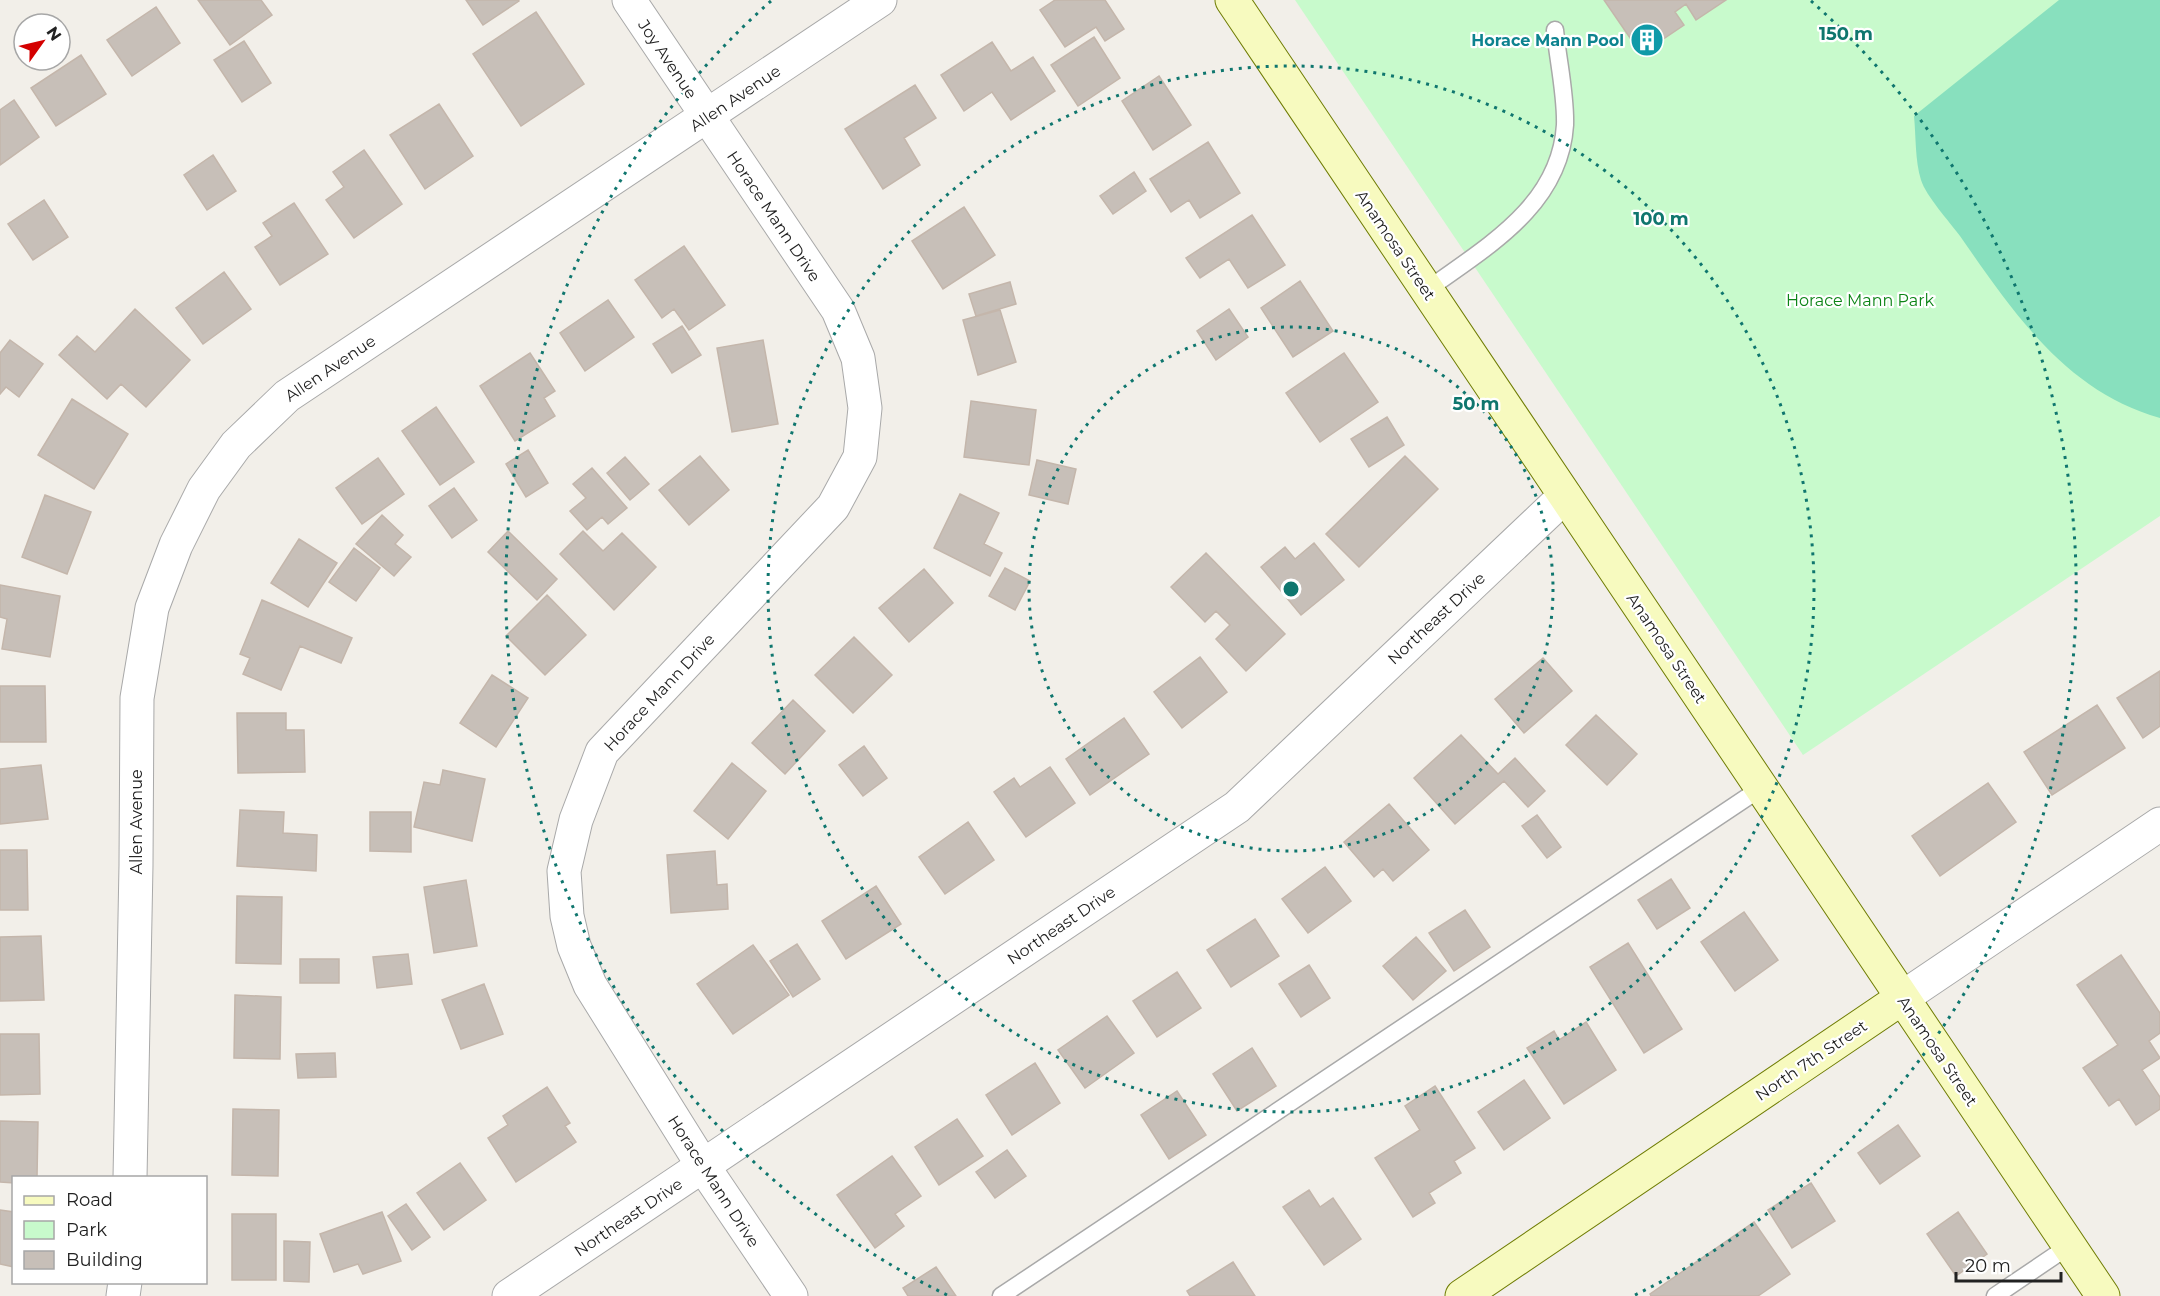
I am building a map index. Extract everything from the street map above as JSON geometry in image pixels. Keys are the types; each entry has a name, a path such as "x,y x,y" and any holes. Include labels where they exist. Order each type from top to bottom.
{"main road":[{"name":"Anamosa Street","path":"1232,0 2103,1296"},
{"name":"North 7th Street","path":"1462,1296 1902,998"}],"street":[{"name":"Joy Avenue","path":"629,0 707,117"},
{"name":"Allen Avenue","path":"130,1176 137,698 152,608 176,544 204,489 236,445 287,396 880,0"},
{"name":"Horace Mann Drive","path":"707,117 838,310 858,358 866,408 860,457 833,507 602,752 576,820 564,871 567,916 574,946 590,985 703,1166 791,1296"},
{"name":"Northeast Drive","path":"509,1296 1237,807 1565,495"},
{"name":"North 7th Street","path":"1902,998 2160,824"}],"lane":[{"path":"1427,291 1525,216 1547,186 1559,162 1565,124 1555,30"},
{"path":"1001,1296 1761,788"},
{"path":"1995,1296 2069,1246"}],"green space":[{"name":"Horace Mann Park","path":"1295,0 2160,0 2160,516 1803,755"},
{"path":"2059,0 2160,0 2160,418 2127,406 2097,389 2069,369 2045,346 2000,293 1933,201 1919,173 1914,116"}],"building":[{"path":"198,0 261,0 272,15 230,45"},
{"path":"466,0 518,0 519,1 483,25"},
{"path":"1055,0 1105,0 1124,29 1105,41 1096,27 1065,47 1040,10"},
{"name":"Horace Mann Pool","path":"1604,0 1726,0 1696,20 1686,4 1675,12 1684,25 1641,54"},
{"path":"156,7 180,43 132,76 107,40"},
{"path":"536,12 584,84 521,126 473,54"},
{"path":"1094,37 1120,78 1078,106 1051,65"},
{"path":"244,41 271,83 242,102 214,60"},
{"path":"992,42 1011,71 1033,57 1055,91 1011,120 992,92 964,111 941,75"},
{"path":"81,55 106,94 56,126 31,88 55,72 72,72 72,61"},
{"path":"1159,76 1191,125 1153,150 1122,101"},
{"path":"915,85 936,118 904,138 920,165 883,189 845,129"},
{"path":"14,100 39,137 0,165 0,110"},
{"path":"439,104 473,156 425,189 390,135"},
{"path":"1208,142 1240,193 1200,218 1189,200 1171,212 1150,179"},
{"path":"364,150 402,204 354,238 326,200 344,187 333,172"},
{"path":"213,155 236,191 207,210 184,175"},
{"path":"1134,172 1146,191 1113,214 1100,196"},
{"path":"44,200 68,237 33,260 8,224"},
{"path":"294,203 328,254 280,285 255,247 272,236 263,223"},
{"path":"964,207 995,255 943,289 912,241"},
{"path":"1252,215 1285,265 1248,288 1229,259 1200,278 1186,258"},
{"path":"684,246 725,305 689,330 674,309 662,318 635,280"},
{"path":"224,272 251,309 203,344 176,308"},
{"path":"1300,281 1333,331 1293,357 1261,308"},
{"path":"1010,282 1016,304 976,316 969,294"},
{"path":"608,300 634,337 585,371 560,333"},
{"path":"135,309 190,360 146,407 121,384 107,399 59,355 77,336 95,352"},
{"path":"1229,309 1248,337 1216,360 1197,331"},
{"path":"1000,310 1016,362 978,375 963,320"},
{"path":"682,326 701,355 672,373 653,344"},
{"path":"10,340 43,364 19,397 6,387 0,394 0,353"},
{"path":"763,340 778,424 732,432 717,348"},
{"path":"530,353 555,391 544,398 555,416 515,441 480,386"},
{"path":"1344,353 1378,402 1320,442 1286,393"},
{"path":"72,399 128,434 94,489 38,455"},
{"path":"971,401 1036,410 1029,465 964,457"},
{"path":"436,407 474,462 440,485 402,431"},
{"path":"1387,417 1404,445 1369,467 1351,439"},
{"path":"528,450 548,483 526,497 506,464"},
{"path":"700,456 729,490 689,525 659,490"},
{"path":"1405,456 1438,489 1359,567 1326,534"},
{"path":"625,457 649,484 630,500 607,473"},
{"path":"378,458 404,494 362,524 336,488"},
{"path":"1037,460 1076,469 1068,504 1029,495"},
{"path":"592,468 627,508 608,524 602,517 587,530 570,511 586,498 573,484"},
{"path":"454,488 477,520 452,538 429,506"},
{"path":"960,494 999,513 984,544 1002,553 990,576 934,548"},
{"path":"45,495 91,512 67,574 22,557"},
{"path":"382,515 403,535 395,544 411,557 394,576 356,544"},
{"path":"508,531 557,579 537,600 488,552"},
{"path":"583,531 603,551 622,533 656,567 614,610 560,554"},
{"path":"299,539 337,563 308,607 271,583"},
{"path":"1314,543 1344,580 1301,615 1261,567 1285,547 1295,559"},
{"path":"354,548 380,568 356,601 329,582"},
{"path":"1206,553 1285,634 1246,671 1216,639 1230,625 1216,611 1205,622 1171,587"},
{"path":"1005,568 1030,581 1015,610 989,596"},
{"path":"924,569 953,603 909,642 879,608"},
{"path":"0,585 60,596 50,657 2,649 7,619 0,617"},
{"path":"547,595 586,635 545,675 506,636"},
{"path":"262,600 352,638 341,663 300,646 281,690 243,674 250,658 240,654"},
{"path":"854,637 892,675 853,713 815,675"},
{"path":"1200,657 1227,692 1182,728 1154,692"},
{"path":"1543,658 1572,691 1524,733 1495,699"},
{"path":"2160,671 2160,726 2143,738 2117,698"},
{"path":"492,675 528,698 496,747 460,723"},
{"path":"0,686 45,686 46,742 0,742"},
{"path":"793,700 825,731 785,774 752,743"},
{"path":"2097,705 2125,748 2052,795 2024,752"},
{"path":"237,713 286,713 286,730 304,730 305,772 238,773"},
{"path":"1596,715 1637,754 1607,785 1566,745"},
{"path":"1124,718 1149,754 1090,795 1066,759"},
{"path":"1461,735 1498,774 1515,758 1545,791 1528,807 1504,781 1455,824 1414,778"},
{"path":"864,746 887,778 863,796 839,765"},
{"path":"732,763 766,791 728,839 694,811"},
{"path":"41,765 48,819 0,824 0,769"},
{"path":"1050,767 1075,803 1026,837 994,792 1014,778 1020,787"},
{"path":"443,770 485,779 472,841 414,827 424,782 440,785"},
{"path":"1988,783 2016,822 1940,876 1912,836"},
{"path":"1389,804 1429,850 1393,881 1383,869 1374,877 1344,842"},
{"path":"240,810 284,812 283,833 317,835 316,871 237,866"},
{"path":"370,812 411,812 411,852 370,851"},
{"path":"1537,815 1561,847 1547,858 1522,826"},
{"path":"968,822 994,860 945,894 919,857"},
{"path":"0,850 27,850 28,910 0,910"},
{"path":"715,851 717,885 727,884 728,909 671,913 667,855"},
{"path":"1325,867 1351,901 1308,933 1282,899"},
{"path":"1671,879 1690,908 1657,929 1638,900"},
{"path":"466,880 477,946 434,953 424,887"},
{"path":"876,886 901,924 846,959 822,921"},
{"path":"237,896 282,897 281,964 236,963"},
{"path":"1465,910 1490,947 1454,971 1429,933"},
{"path":"1744,912 1778,960 1735,991 1701,942"},
{"path":"1255,919 1279,956 1231,987 1207,950"},
{"path":"41,936 44,1000 0,1001 0,937"},
{"path":"1416,937 1446,971 1413,1000 1383,966"},
{"path":"1628,943 1682,1029 1644,1053 1590,967"},
{"path":"797,944 820,979 793,997 770,961"},
{"path":"753,945 789,995 733,1034 697,984"},
{"path":"408,954 412,984 377,988 373,957"},
{"path":"2121,955 2160,1013 2160,1033 2149,1041 2160,1058 2142,1070 2160,1097 2160,1109 2136,1125 2119,1099 2109,1106 2083,1068 2118,1045 2077,985"},
{"path":"300,959 339,959 339,983 300,983"},
{"path":"1309,965 1330,998 1301,1017 1279,984"},
{"path":"1177,972 1201,1008 1157,1037 1133,1001"},
{"path":"484,984 503,1034 461,1049 442,1000"},
{"path":"235,995 281,997 280,1059 234,1058"},
{"path":"1107,1016 1134,1053 1085,1088 1058,1050"},
{"path":"1586,1022 1616,1070 1564,1104 1527,1048 1554,1031 1559,1040"},
{"path":"0,1034 39,1034 40,1094 0,1095"},
{"path":"1252,1048 1276,1086 1237,1111 1213,1074"},
{"path":"335,1053 336,1077 298,1078 296,1054"},
{"path":"1035,1063 1060,1103 1012,1135 986,1095"},
{"path":"1524,1080 1550,1118 1504,1150 1478,1112"},
{"path":"1435,1086 1475,1148 1454,1161 1461,1173 1429,1193 1435,1203 1413,1217 1375,1158 1420,1130 1405,1106"},
{"path":"547,1087 570,1123 565,1126 576,1142 516,1182 488,1138 508,1125 503,1116"},
{"path":"1177,1091 1206,1135 1169,1159 1141,1115"},
{"path":"233,1109 279,1110 278,1176 232,1175"},
{"path":"957,1119 983,1156 939,1185 915,1147"},
{"path":"0,1121 38,1122 37,1176 12,1176 12,1183 0,1182"},
{"path":"1898,1125 1920,1156 1880,1184 1858,1153"},
{"path":"1007,1150 1026,1176 995,1198 976,1172"},
{"path":"892,1156 921,1196 895,1214 904,1226 875,1248 837,1195"},
{"path":"460,1163 486,1200 444,1230 417,1193"},
{"path":"1811,1183 1835,1221 1792,1248 1768,1210"},
{"path":"1309,1190 1320,1207 1333,1198 1361,1239 1324,1265 1283,1207"},
{"path":"406,1204 430,1237 412,1250 388,1216"},
{"path":"0,1210 12,1212 12,1267 0,1264"},
{"path":"382,1212 401,1261 363,1274 358,1264 334,1272 320,1234"},
{"path":"1958,1212 1987,1254 1956,1276 1927,1234"},
{"path":"232,1214 276,1214 276,1280 232,1280"},
{"path":"1754,1222 1790,1274 1758,1296 1651,1296 1650,1294"},
{"path":"284,1241 310,1242 309,1282 284,1281"},
{"path":"1233,1262 1255,1296 1190,1296 1187,1291"},
{"path":"936,1267 956,1296 908,1296 903,1288"}],"place":[{"name":"Horace Mann Pool","path":"1647,40"}]}
